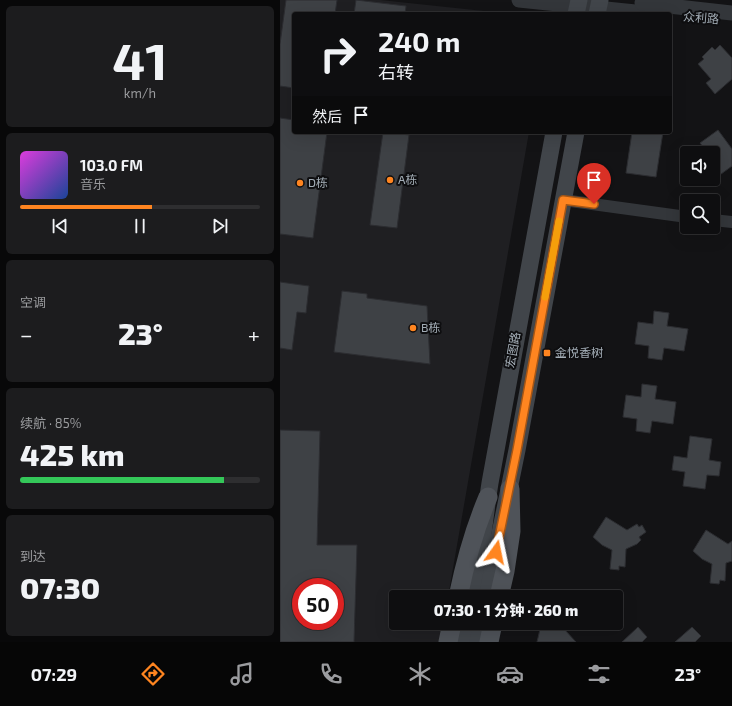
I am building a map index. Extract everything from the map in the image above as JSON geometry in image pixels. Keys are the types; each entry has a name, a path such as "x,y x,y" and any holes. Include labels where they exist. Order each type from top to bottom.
{"main road":[{"name":"宏图路","path":"486,568 488,498 517,325 554,134"},
{"name":"宏图路","path":"486,568 510,489 576,134"},
{"path":"501,590 511,531 510,489"},
{"path":"459,590 465,563 477,522 488,498"},
{"path":"476,590 486,568"},
{"path":"486,568 487,590"},
{"path":"448,642 451,630"},
{"path":"464,642 467,630"},
{"path":"478,642 481,630"},
{"path":"489,642 492,630"}],"street":[{"name":"众利路","path":"520,0 577,7 732,13"},
{"path":"520,0 541,12"},
{"name":"众利路","path":"614,0 653,9"},
{"name":"众利路","path":"672,15 732,21"},
{"path":"563,200 680,215"},
{"path":"720,221 732,222"}],"shaded area":[{"path":"280,0 380,0 494,12 292,12 292,134 529,134 449,590 389,590 389,630 443,630 440,642 280,642"}],"building":[{"path":"286,0 337,0 335,12 292,12 292,88 280,86 280,44"},
{"path":"356,0 406,6 405,12 354,12"},
{"path":"720,45 732,58 732,79 715,94 706,83 711,79 698,64 704,59 702,57 712,47 715,50"},
{"name":"D栋","path":"280,118 292,120 292,134 327,134 313,238 280,234"},
{"path":"718,130 732,149 732,166 720,175 720,146 702,146 700,143"},
{"name":"A栋","path":"383,134 409,135 397,228 370,225"},
{"path":"632,134 663,134 656,177 626,173"},
{"path":"280,282 309,286 306,313 297,312 292,350 280,348"},
{"name":"B栋","path":"342,291 367,294 367,298 427,306 430,364 334,352"},
{"path":"654,311 669,313 667,326 688,329 684,351 664,348 662,360 648,358 649,346 635,344 638,322 653,324"},
{"path":"642,384 657,386 655,399 676,402 673,424 652,421 650,433 636,431 637,419 623,417 626,395 641,397"},
{"path":"280,430 320,431 317,545 357,545 354,642 280,642"},
{"path":"690,436 712,439 709,460 721,462 719,476 707,475 705,489 683,486 685,472 672,470 674,456 687,458"},
{"path":"606,517 627,530 637,524 639,527 642,525 646,532 639,537 641,540 637,544 626,549 625,567 619,566 619,570 610,569 612,550 602,545 593,537"},
{"path":"706,530 728,544 732,541 732,561 726,563 725,581 720,580 719,584 710,583 712,564 702,559 693,551"},
{"path":"638,627 647,637 642,642 622,642"},
{"path":"692,627 701,636 695,642 675,642"},
{"path":"540,630 565,630 576,642 537,642"}],"slow traffic":[{"path":"545,297 559,221"}],"place":[{"name":"A栋","path":"390,180"},
{"name":"D栋","path":"300,183"},
{"name":"B栋","path":"413,328"},
{"name":"金悦香树","path":"547,353"}],"route":[{"path":"496,552 506,509 563,200 594,204"}]}
